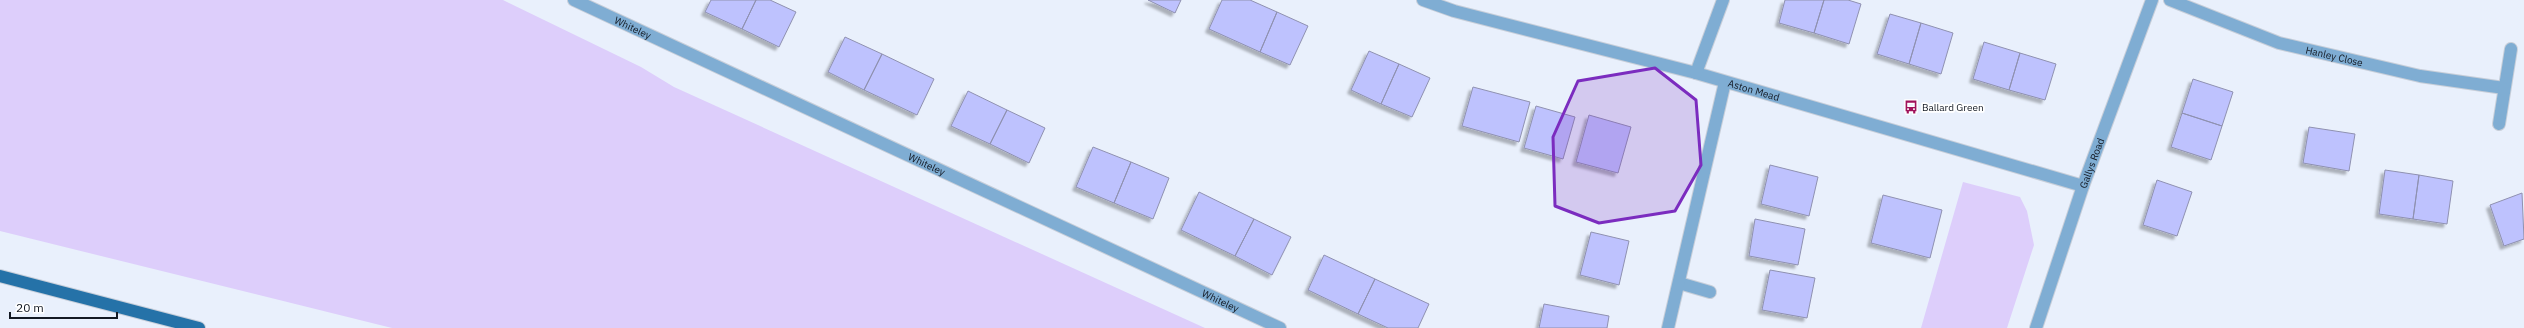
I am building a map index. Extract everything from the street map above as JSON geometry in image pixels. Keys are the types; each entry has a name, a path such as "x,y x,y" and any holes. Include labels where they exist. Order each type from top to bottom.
{"main road":[{"path":"0,276 199,328"}],"street":[{"name":"Whiteley","path":"574,0 1280,328"},
{"name":"Aston Mead","path":"1423,0 1454,11 1696,73 2083,186"},
{"path":"1696,73 1723,0"},
{"name":"Gallys Road","path":"2036,328 2083,186 2152,0"},
{"name":"Hanley Close","path":"2170,0 2279,43 2420,76 2504,88"},
{"path":"2498,124 2511,49"},
{"path":"1668,328 1725,82"},
{"path":"1679,283 1710,292"}],"highlighted area":[{"path":"1655,68 1696,100 1701,165 1675,211 1599,223 1555,206 1553,137 1578,81"}],"shaded area":[{"path":"0,0 503,0 641,67 674,87 1205,328 392,328 0,231"},
{"path":"1963,182 2020,197 2027,211 2034,245 2007,328 1921,328"}],"building":[{"path":"711,0 756,0 742,29 705,12"},
{"path":"756,0 770,0 796,12 779,47 742,29"},
{"path":"1148,0 1181,0 1175,13"},
{"path":"1222,0 1250,0 1277,12 1260,52 1209,29"},
{"path":"1785,0 1824,0 1814,33 1779,23"},
{"path":"1824,0 1848,0 1861,4 1849,44 1814,33"},
{"path":"1277,12 1308,26 1290,65 1260,52"},
{"path":"1890,14 1921,23 1909,64 1877,54"},
{"path":"1921,23 1953,33 1941,74 1909,64"},
{"path":"845,37 882,54 864,90 828,72"},
{"path":"1984,42 2020,53 2009,90 1973,79"},
{"path":"1369,51 1399,64 1381,104 1351,90"},
{"path":"2020,53 2056,64 2045,100 2009,90"},
{"path":"882,54 934,79 917,115 864,90"},
{"path":"1399,64 1430,78 1412,117 1381,104"},
{"path":"2193,79 2233,92 2222,126 2182,113"},
{"path":"1473,87 1530,102 1519,142 1462,126"},
{"path":"968,91 1007,110 990,144 951,126"},
{"path":"1536,106 1575,117 1563,159 1524,148"},
{"path":"1007,110 1045,128 1029,163 990,144"},
{"path":"2182,113 2222,126 2211,160 2171,147"},
{"path":"1589,115 1631,127 1618,173 1576,162"},
{"path":"2309,127 2355,134 2349,171 2303,163"},
{"path":"1093,147 1131,162 1114,203 1076,187"},
{"path":"1131,162 1169,178 1153,219 1114,203"},
{"path":"1770,165 1818,177 1809,216 1761,204"},
{"path":"2385,170 2419,175 2413,219 2379,214"},
{"path":"2419,175 2453,181 2447,224 2413,219"},
{"path":"2157,180 2192,192 2177,236 2143,225"},
{"path":"1199,192 1254,219 1235,256 1181,230"},
{"path":"2522,193 2524,239 2504,246 2490,205"},
{"path":"1883,195 1942,210 1930,258 1871,243"},
{"path":"1254,219 1291,237 1272,275 1235,256"},
{"path":"1755,219 1805,229 1798,265 1749,256"},
{"path":"1591,232 1629,241 1619,285 1580,275"},
{"path":"1324,255 1375,279 1358,314 1308,290"},
{"path":"1770,270 1815,278 1807,318 1762,310"},
{"path":"1375,279 1429,304 1418,328 1388,328 1358,314"},
{"path":"1544,304 1609,316 1607,328 1539,328"}],"place":[{"name":"Ballard Green","path":"1911,107"}]}
